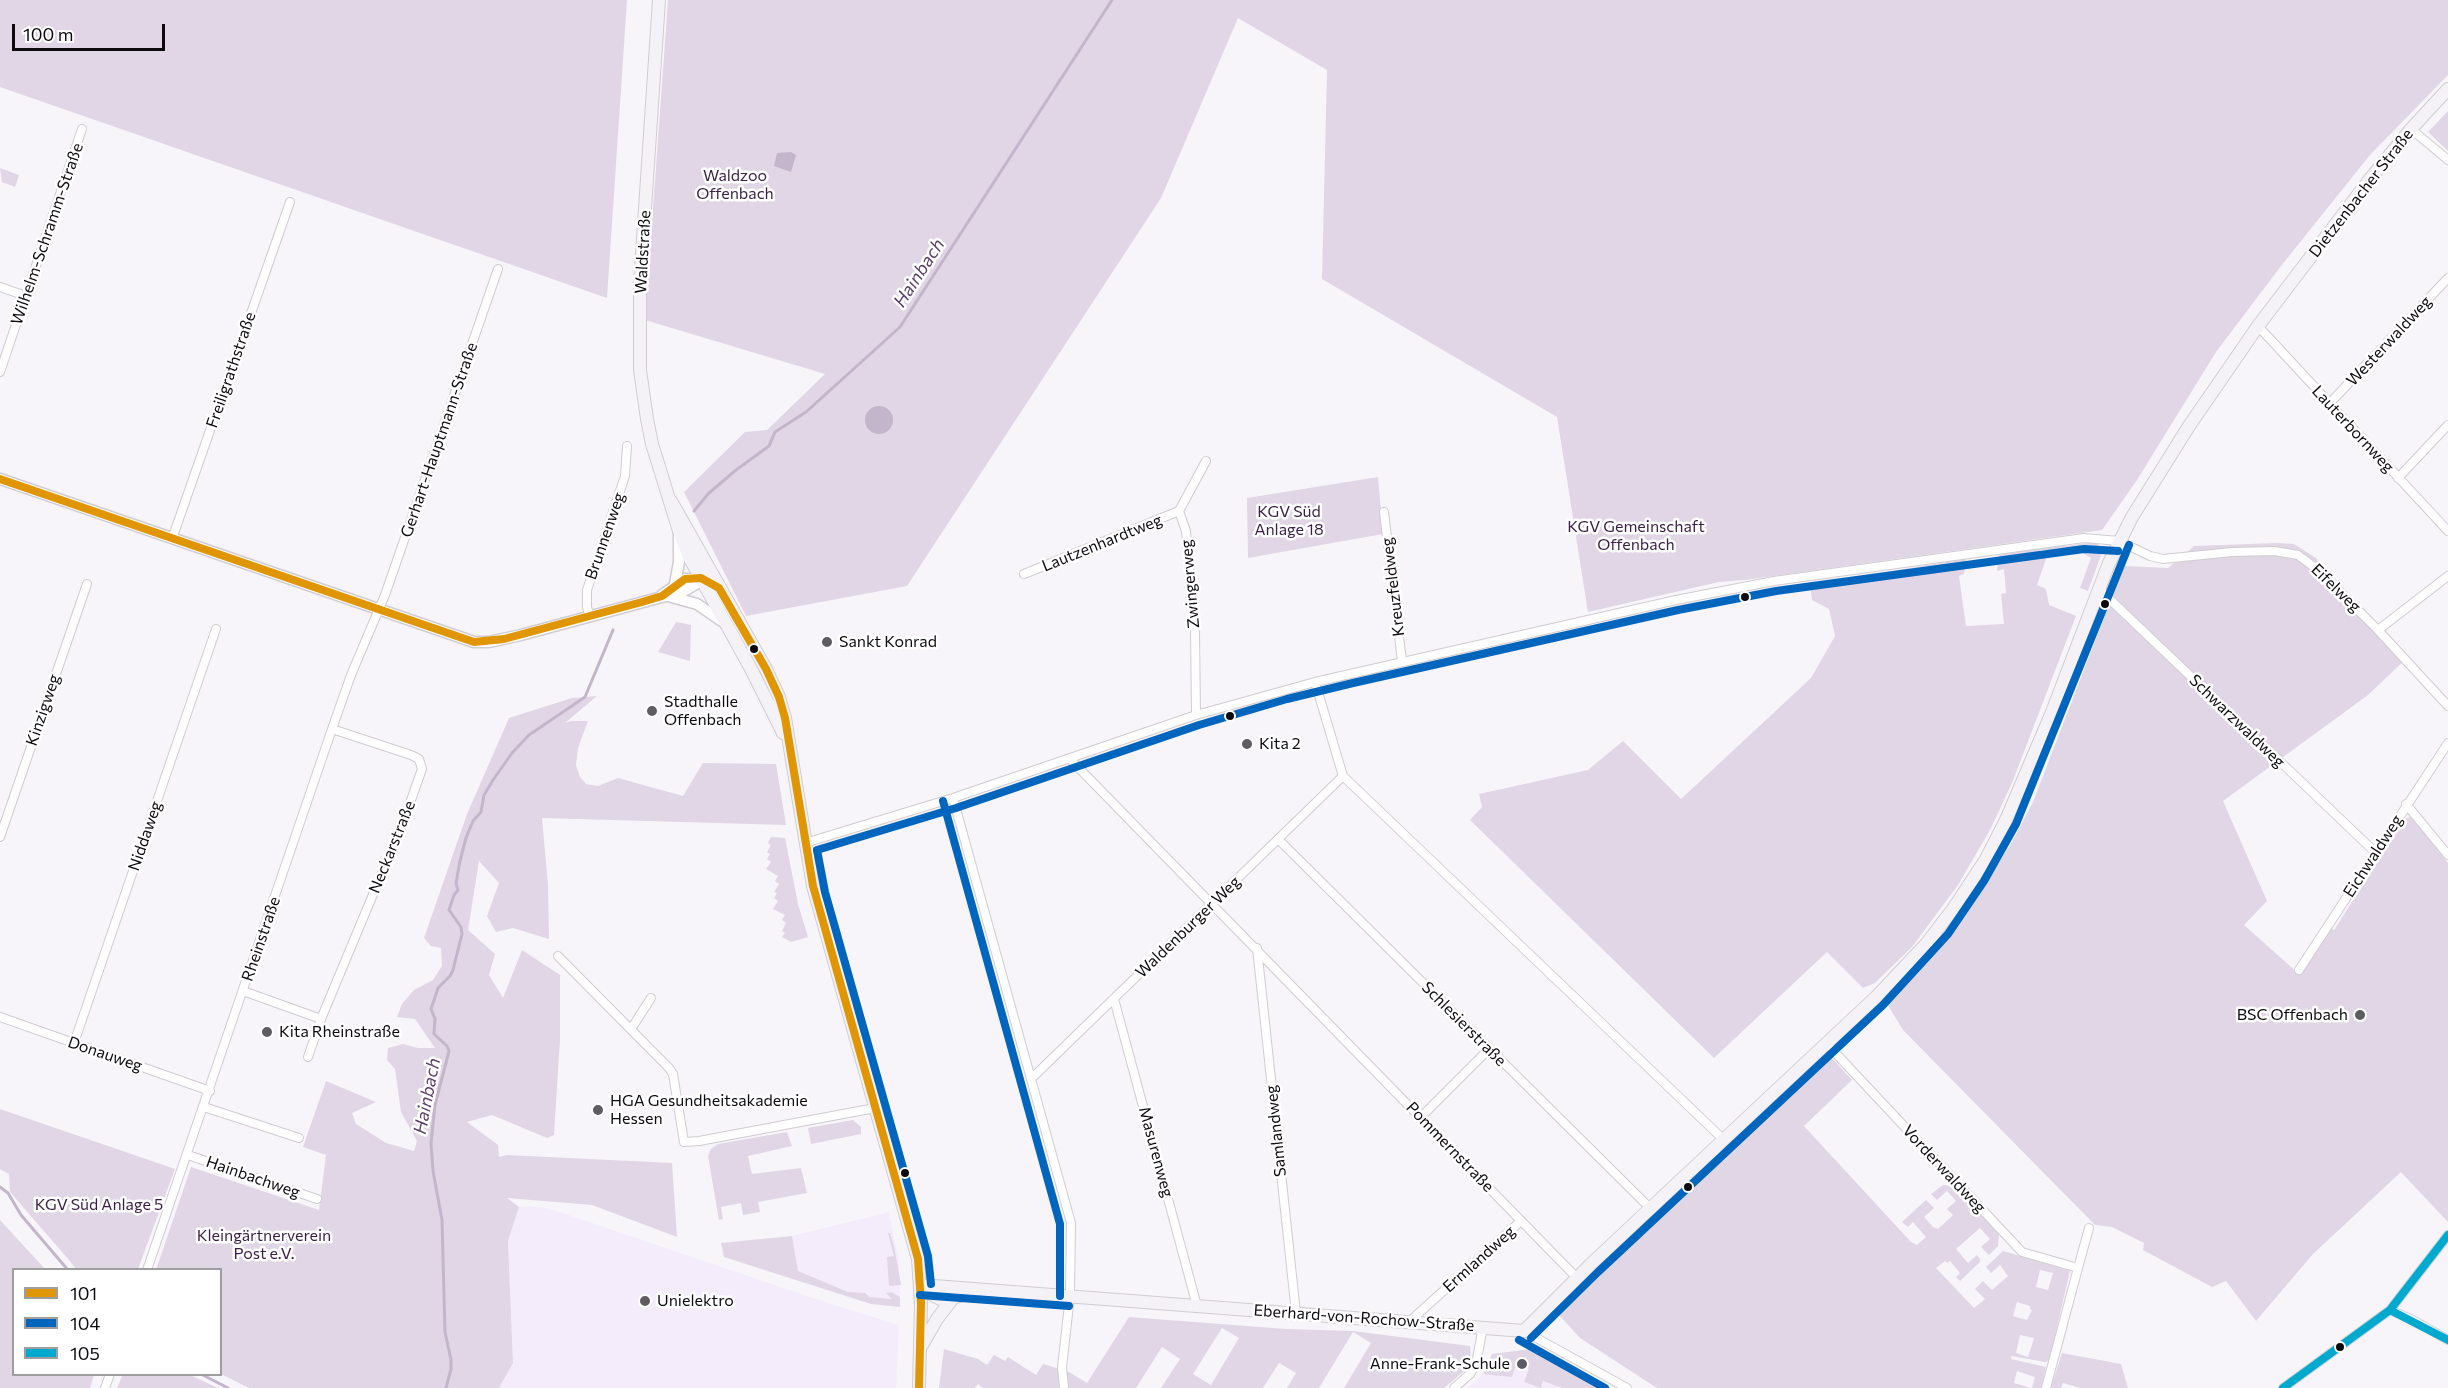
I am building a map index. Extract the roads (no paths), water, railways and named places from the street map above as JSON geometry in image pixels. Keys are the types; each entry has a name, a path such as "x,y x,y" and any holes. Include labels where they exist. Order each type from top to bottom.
{"main road":[{"name":"Waldstraße","path":"659,0 640,283 642,389 652,444 679,531 701,578 766,697 790,751"},
{"name":"Dietzenbacher Straße","path":"1524,1331 1650,1208 1827,1044 1892,981 1927,943 1986,859 2022,785 2119,541 2189,426 2258,326 2411,129 2448,89"},
{"name":"Waldstraße","path":"670,501 756,651 779,697 785,718 813,886 918,1259 921,1285 919,1388"},
{"name":"Eberhard-von-Rochow-Straße","path":"921,1285 1524,1331"},
{"path":"921,1285 934,1297 953,1298 980,1289"},
{"path":"920,1348 934,1323 953,1298"}],"street":[{"name":"Wilhelm-Schramm-Straße","path":"0,372 82,129"},
{"path":"2411,129 2448,160"},
{"name":"Freiligrathstraße","path":"172,539 290,202"},
{"name":"Gerhart-Hauptmann-Straße","path":"378,610 498,268"},
{"name":"Westerwaldweg","path":"2330,404 2448,278"},
{"path":"0,288 26,296"},
{"name":"Lauterbornweg","path":"2258,326 2448,531"},
{"path":"2398,478 2448,425"},
{"name":"Brunnenweg","path":"590,617 586,590 625,476 627,446"},
{"path":"1179,511 1206,461"},
{"path":"0,479 459,638 480,643 590,617 687,589 701,578 707,565"},
{"name":"Lautzenhardtweg","path":"1024,574 1179,511"},
{"name":"Zwingerweg","path":"1179,511 1186,531 1195,631 1196,716"},
{"name":"Kreuzfeldweg","path":"1384,512 1402,661"},
{"path":"675,584 679,562 679,531"},
{"path":"805,843 953,798 1196,716 1315,681 1402,661 1676,600 1774,581 2084,538 2119,541"},
{"name":"Eifelweg","path":"2119,541 2163,560 2232,552 2274,551 2298,555 2318,570 2378,630 2448,706"},
{"path":"2378,630 2448,576"},
{"path":"662,596 675,584 687,578 701,578 719,588"},
{"name":"Kinzigweg","path":"0,837 87,584"},
{"name":"Schwarzwaldweg","path":"2099,589 2376,853"},
{"path":"662,596 697,604 726,624"},
{"name":"Rheinstraße","path":"147,1268 210,1091 332,729 378,610"},
{"name":"Niddaweg","path":"74,1043 216,628"},
{"path":"1315,681 1343,776 1724,1140"},
{"name":"Neckarstraße","path":"308,1057 321,1019 404,820 422,769 419,759 411,755 332,729"},
{"name":"Eichwaldweg","path":"2299,970 2448,743"},
{"name":"Pommernstraße","path":"1070,759 1577,1278"},
{"name":"Waldenburger Weg","path":"1032,1078 1343,776"},
{"path":"953,798 1071,1223 1070,1296 1062,1367 1064,1388"},
{"path":"2406,804 2448,855"},
{"name":"Schlesierstraße","path":"1278,839 1650,1208"},
{"name":"Samlandweg","path":"1257,948 1296,1313"},
{"path":"558,956 673,1074 684,1142 875,1108"},
{"path":"243,991 321,1019"},
{"path":"631,1029 651,998"},
{"name":"Masurenweg","path":"1114,999 1197,1306"},
{"name":"Donauweg","path":"0,1017 210,1091"},
{"name":"Vorderwaldweg","path":"1827,1044 2022,1252 2079,1268"},
{"path":"1421,1117 1488,1049"},
{"path":"204,1107 298,1138"},
{"name":"Hainbachweg","path":"188,1155 317,1199"},
{"name":"Ermlandweg","path":"1410,1322 1521,1221"},
{"path":"2046,1388 2089,1228"},
{"path":"2283,1388 2390,1310 2448,1235"},
{"path":"2390,1310 2448,1340"},
{"name":"Eberhard-von-Rochow-Straße","path":"1454,1388 1470,1374 1476,1364 1483,1327"},
{"name":"Eberhard-von-Rochow-Straße","path":"1524,1331 1627,1388"}],"waterway":[{"name":"Hainbach","path":"694,511 709,493 769,446 775,432 806,412 900,327 1112,0"},
{"name":"Hainbach","path":"446,1388 451,1360 445,1332 442,1220 433,1171 431,1143 435,1105 449,1051 447,1046 434,1034 435,1019 431,1009 438,988 453,970 462,934 461,927 449,910 458,890 456,883 466,838 473,821 481,812 484,795 512,753 529,735 585,697 613,630"},
{"path":"0,1187 8,1193 21,1215 66,1268"},
{"path":"205,1376 228,1388"}],"place":[{"name":"Sankt Konrad","path":"827,642"},
{"name":"Stadthalle Offenbach","path":"652,711"},
{"name":"Kita 2","path":"1247,744"},
{"name":"BSC Offenbach","path":"2360,1015"},
{"name":"Kita Rheinstraße","path":"267,1032"},
{"name":"HGA Gesundheitsakademie Hessen","path":"598,1110"},
{"name":"Unielektro","path":"645,1301"},
{"name":"Anne-Frank-Schule","path":"1522,1364"}],"park label":[{"name":"Waldzoo Offenbach","path":"735,185"},
{"name":"KGV Süd Anlage 18","path":"1289,521"},
{"name":"KGV Gemeinschaft Offenbach","path":"1636,536"},
{"name":"KGV Süd Anlage 5","path":"99,1205"},
{"name":"Kleingärtnerverein Post e.V.","path":"264,1245"}]}
